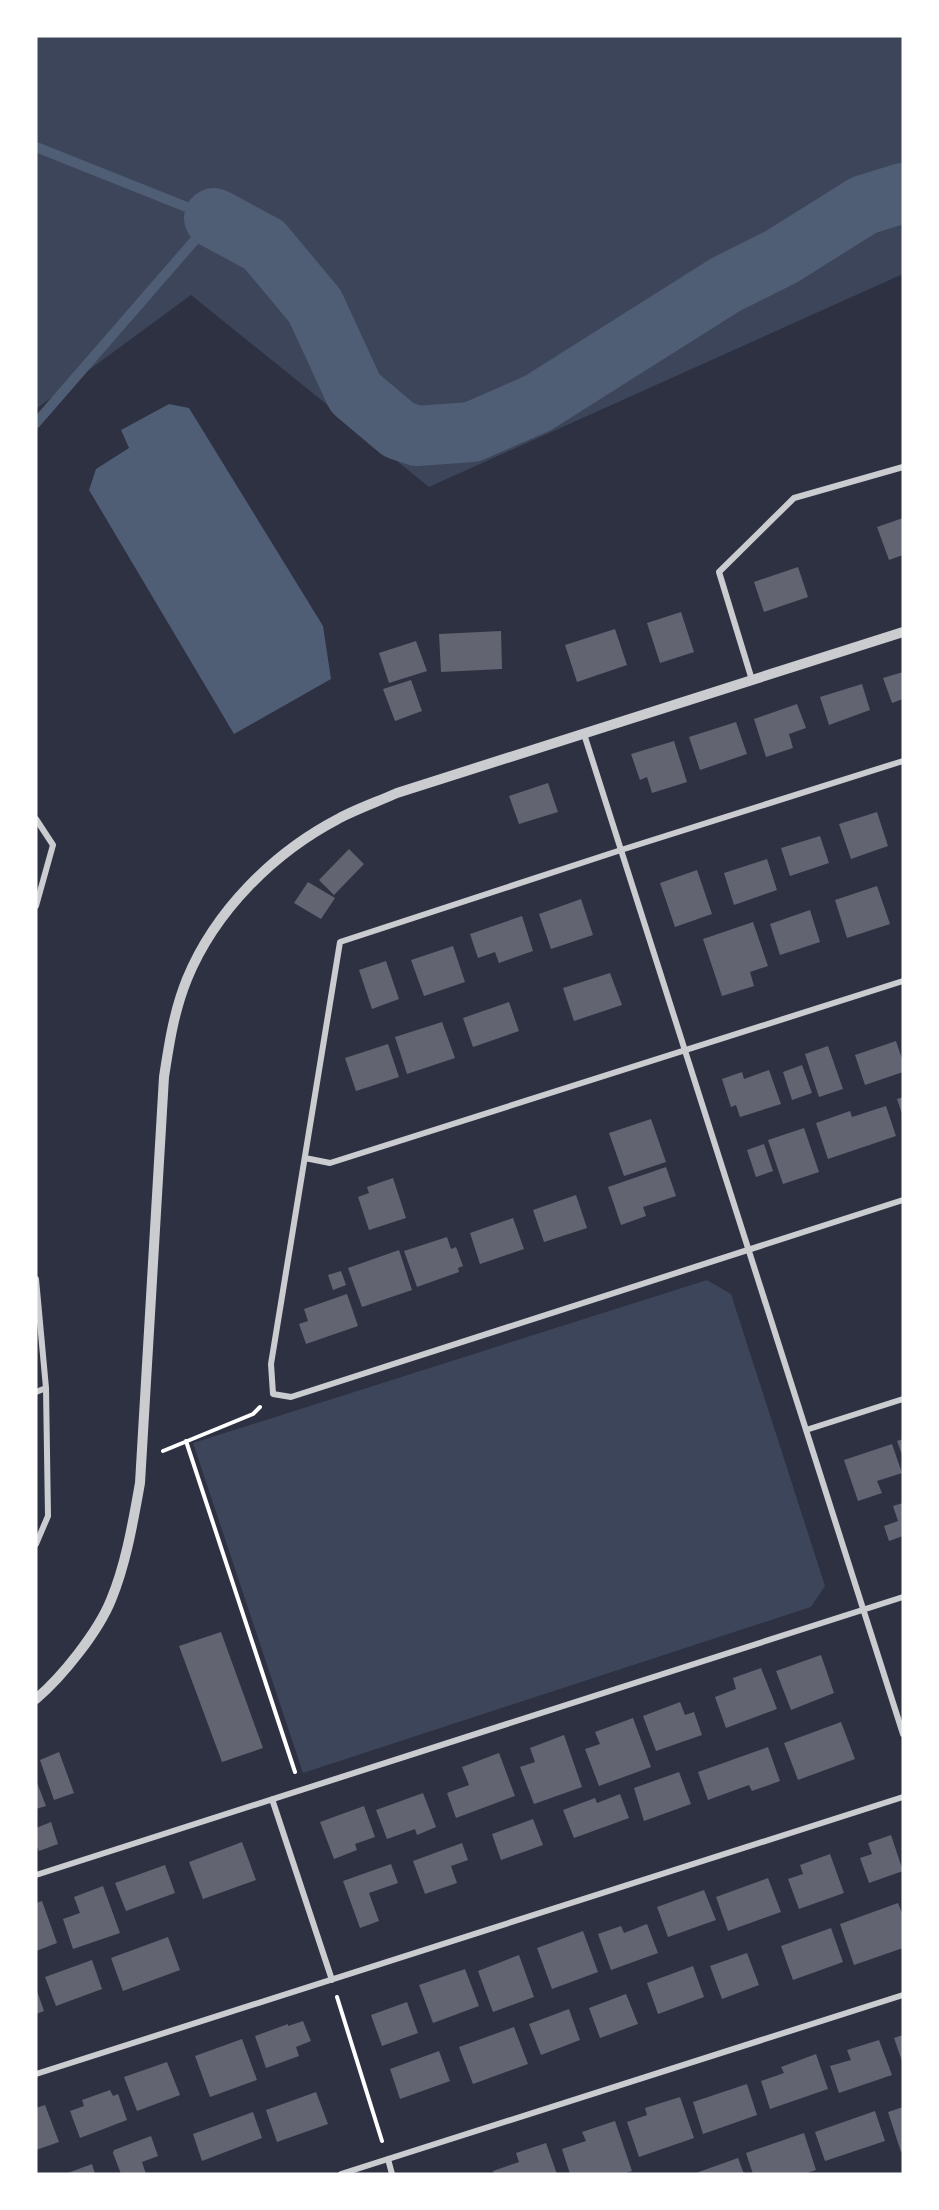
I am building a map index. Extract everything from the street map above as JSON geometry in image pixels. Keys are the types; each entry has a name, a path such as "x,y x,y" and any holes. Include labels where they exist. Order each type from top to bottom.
{"street":[{"path":"752,680 719,572 794,498 903,467"},
{"path":"36,1699 85,1645 111,1601 133,1521 140,1483 164,1077 171,1028 187,979 213,931 248,887 286,851 338,819 396,793 903,632"},
{"path":"584,734 903,1734"},
{"path":"903,761 340,942 271,1364 273,1394 291,1397 903,1200"},
{"path":"36,819 53,845 36,906"},
{"path":"305,1158 330,1163 903,981"},
{"path":"36,1280 46,1389 48,1516 36,1544"},
{"path":"36,1392 46,1389"},
{"path":"807,1430 903,1399"},
{"path":"36,1875 903,1598"},
{"path":"36,2074 903,1797"},
{"path":"272,1799 332,1980"},
{"path":"342,2174 903,1995"},
{"path":"388,2159 392,2174"}],"path":[{"path":"141,1461 186,1440 253,1414 273,1394"},
{"path":"186,1440 301,1790"},
{"path":"332,1980 388,2159"}],"shaded area":[{"path":"36,36 903,36 903,274 429,487 191,295 36,409"},
{"path":"169,404 189,408 323,626 331,679 234,734 89,490 96,469 129,448 121,430"},
{"path":"707,1280 731,1294 825,1586 811,1607 303,1773 193,1443"}],"building":[{"path":"903,518 903,555 889,560 877,527"},
{"path":"798,567 808,597 764,612 754,582"},
{"path":"681,612 694,652 660,663 647,623"},
{"path":"615,629 627,665 577,682 565,645"},
{"path":"501,631 502,669 441,672 439,634"},
{"path":"416,641 427,671 389,683 379,653"},
{"path":"903,672 903,699 892,703 883,678"},
{"path":"411,680 422,711 395,721 383,689"},
{"path":"862,684 870,710 829,725 820,697"},
{"path":"797,704 806,728 789,734 793,748 766,757 754,719"},
{"path":"736,722 747,754 700,770 689,737"},
{"path":"674,741 687,782 652,793 647,777 640,780 631,754"},
{"path":"548,783 558,812 519,824 509,796"},
{"path":"877,812 888,846 851,859 839,824"},
{"path":"820,836 829,863 790,876 781,848"},
{"path":"349,849 364,864 334,895 319,880"},
{"path":"767,859 777,890 734,905 724,873"},
{"path":"697,870 712,914 675,927 660,883"},
{"path":"308,882 335,898 321,919 294,903"},
{"path":"877,886 890,924 847,938 835,900"},
{"path":"581,899 593,935 551,949 539,914"},
{"path":"810,910 820,942 780,955 770,924"},
{"path":"522,916 533,951 499,963 495,952 478,958 470,934"},
{"path":"753,922 768,966 750,972 754,986 722,996 703,939"},
{"path":"453,946 465,982 424,996 411,960"},
{"path":"386,961 399,999 372,1009 359,970"},
{"path":"610,973 622,1005 574,1021 563,988"},
{"path":"509,1002 519,1031 473,1047 463,1018"},
{"path":"442,1022 455,1058 407,1074 395,1037"},
{"path":"896,1041 903,1062 903,1072 865,1085 855,1055"},
{"path":"388,1044 399,1077 356,1091 345,1058"},
{"path":"828,1046 843,1089 819,1097 805,1054"},
{"path":"802,1065 812,1093 792,1100 783,1072"},
{"path":"769,1070 781,1104 740,1117 736,1105 731,1107 722,1079 742,1072 744,1079"},
{"path":"903,1097 903,1117 897,1099"},
{"path":"886,1106 896,1136 828,1159 816,1123 850,1111 852,1117"},
{"path":"651,1119 666,1162 624,1176 609,1133"},
{"path":"804,1128 819,1172 783,1184 768,1140"},
{"path":"764,1144 773,1171 756,1177 747,1150"},
{"path":"666,1167 676,1196 643,1207 646,1216 621,1225 608,1187"},
{"path":"393,1178 406,1218 369,1230 358,1197 369,1193 367,1187"},
{"path":"576,1195 587,1228 544,1242 533,1210"},
{"path":"513,1218 524,1249 480,1264 470,1233"},
{"path":"447,1237 451,1249 456,1247 463,1266 458,1268 459,1272 417,1287 404,1251"},
{"path":"399,1250 412,1290 362,1307 348,1268"},
{"path":"341,1271 346,1285 333,1290 328,1275"},
{"path":"347,1294 358,1326 306,1344 299,1324 308,1321 304,1309"},
{"path":"903,1439 903,1458 897,1441"},
{"path":"892,1444 902,1473 877,1481 882,1493 858,1501 844,1460"},
{"path":"903,1503 903,1536 889,1541 884,1526 898,1521 893,1506"},
{"path":"221,1632 263,1748 222,1762 179,1646"},
{"path":"821,1655 834,1693 791,1710 776,1671"},
{"path":"761,1668 777,1709 726,1728 715,1697 736,1689 733,1678"},
{"path":"680,1702 685,1715 694,1712 702,1735 656,1751 643,1716"},
{"path":"633,1718 651,1767 599,1786 585,1749 600,1744 595,1732"},
{"path":"841,1722 855,1759 798,1780 784,1743"},
{"path":"564,1735 582,1787 534,1804 520,1767 535,1762 530,1748"},
{"path":"768,1747 780,1781 752,1791 749,1785 708,1800 698,1772"},
{"path":"59,1752 74,1793 54,1800 40,1760"},
{"path":"499,1753 515,1796 456,1818 447,1793 469,1785 462,1767"},
{"path":"679,1772 691,1804 644,1821 634,1788"},
{"path":"36,1780 46,1806 36,1809"},
{"path":"423,1793 436,1827 417,1835 415,1829 387,1839 376,1810"},
{"path":"620,1794 629,1818 574,1838 563,1810 595,1798 597,1803"},
{"path":"364,1806 375,1837 355,1844 357,1850 334,1859 320,1822"},
{"path":"533,1819 543,1845 501,1860 492,1834"},
{"path":"51,1822 58,1844 39,1851 36,1844 36,1828"},
{"path":"891,1835 903,1871 869,1883 860,1858 872,1854 868,1843"},
{"path":"242,1842 256,1880 203,1899 189,1862"},
{"path":"462,1843 468,1860 451,1866 457,1883 425,1894 413,1861"},
{"path":"830,1854 844,1893 799,1909 788,1879 803,1874 800,1865"},
{"path":"391,1864 398,1883 369,1893 379,1921 360,1928 343,1881"},
{"path":"165,1865 175,1893 126,1911 115,1883"},
{"path":"768,1878 781,1912 728,1931 716,1897"},
{"path":"103,1886 120,1933 73,1949 63,1919 80,1913 74,1897"},
{"path":"704,1890 716,1920 668,1937 657,1907"},
{"path":"42,1901 57,1943 36,1951 36,1903"},
{"path":"898,1903 903,1916 903,1948 854,1965 840,1924"},
{"path":"647,1924 658,1953 611,1970 598,1934 621,1926 624,1933"},
{"path":"831,1928 843,1962 793,1980 781,1946"},
{"path":"583,1931 598,1972 552,1989 537,1948"},
{"path":"168,1937 180,1970 123,1991 111,1958"},
{"path":"747,1953 759,1985 722,1999 710,1966"},
{"path":"519,1955 534,1997 493,2012 478,1971"},
{"path":"92,1960 102,1989 56,2006 45,1977"},
{"path":"693,1966 704,1997 658,2014 647,1983"},
{"path":"465,1969 479,2006 433,2023 419,1985"},
{"path":"36,1988 44,2011 36,2014"},
{"path":"626,1994 638,2024 600,2038 589,2008"},
{"path":"407,2002 418,2033 382,2046 371,2015"},
{"path":"569,2009 580,2040 541,2055 529,2024"},
{"path":"303,2021 311,2041 296,2047 299,2056 266,2068 255,2036"},
{"path":"514,2027 528,2064 473,2084 459,2047"},
{"path":"903,2035 903,2064 894,2038"},
{"path":"242,2039 257,2080 210,2097 195,2056"},
{"path":"879,2040 892,2075 839,2093 830,2066 851,2060 847,2050"},
{"path":"439,2051 450,2081 400,2099 390,2069"},
{"path":"816,2054 828,2089 770,2109 761,2081 784,2073 781,2067"},
{"path":"167,2062 180,2095 137,2111 124,2077"},
{"path":"747,2084 757,2115 703,2134 693,2102"},
{"path":"110,2090 113,2096 118,2094 127,2120 80,2138 70,2111 84,2106 82,2100"},
{"path":"316,2092 328,2124 277,2142 266,2110"},
{"path":"680,2097 694,2138 639,2157 627,2122 647,2115 645,2108"},
{"path":"45,2105 59,2142 36,2150 36,2108"},
{"path":"903,2107 903,2152 901,2152 888,2112"},
{"path":"875,2111 885,2141 825,2161 815,2132"},
{"path":"253,2112 262,2138 202,2161 193,2134"},
{"path":"615,2121 632,2171 622,2174 570,2174 562,2149 586,2141 582,2132"},
{"path":"804,2133 816,2170 804,2174 753,2174 746,2153"},
{"path":"151,2136 158,2156 142,2162 146,2174 121,2174 114,2150"},
{"path":"546,2143 557,2174 494,2174 493,2171 519,2162 516,2153"},
{"path":"738,2158 744,2174 693,2174"},
{"path":"92,2164 95,2174 65,2174"}],"waterway":[{"path":"36,147 214,218 36,423"},
{"path":"214,218 264,245 315,306 355,393 399,430 417,436 472,432 538,403 725,285 781,257 864,205 903,193"}]}
